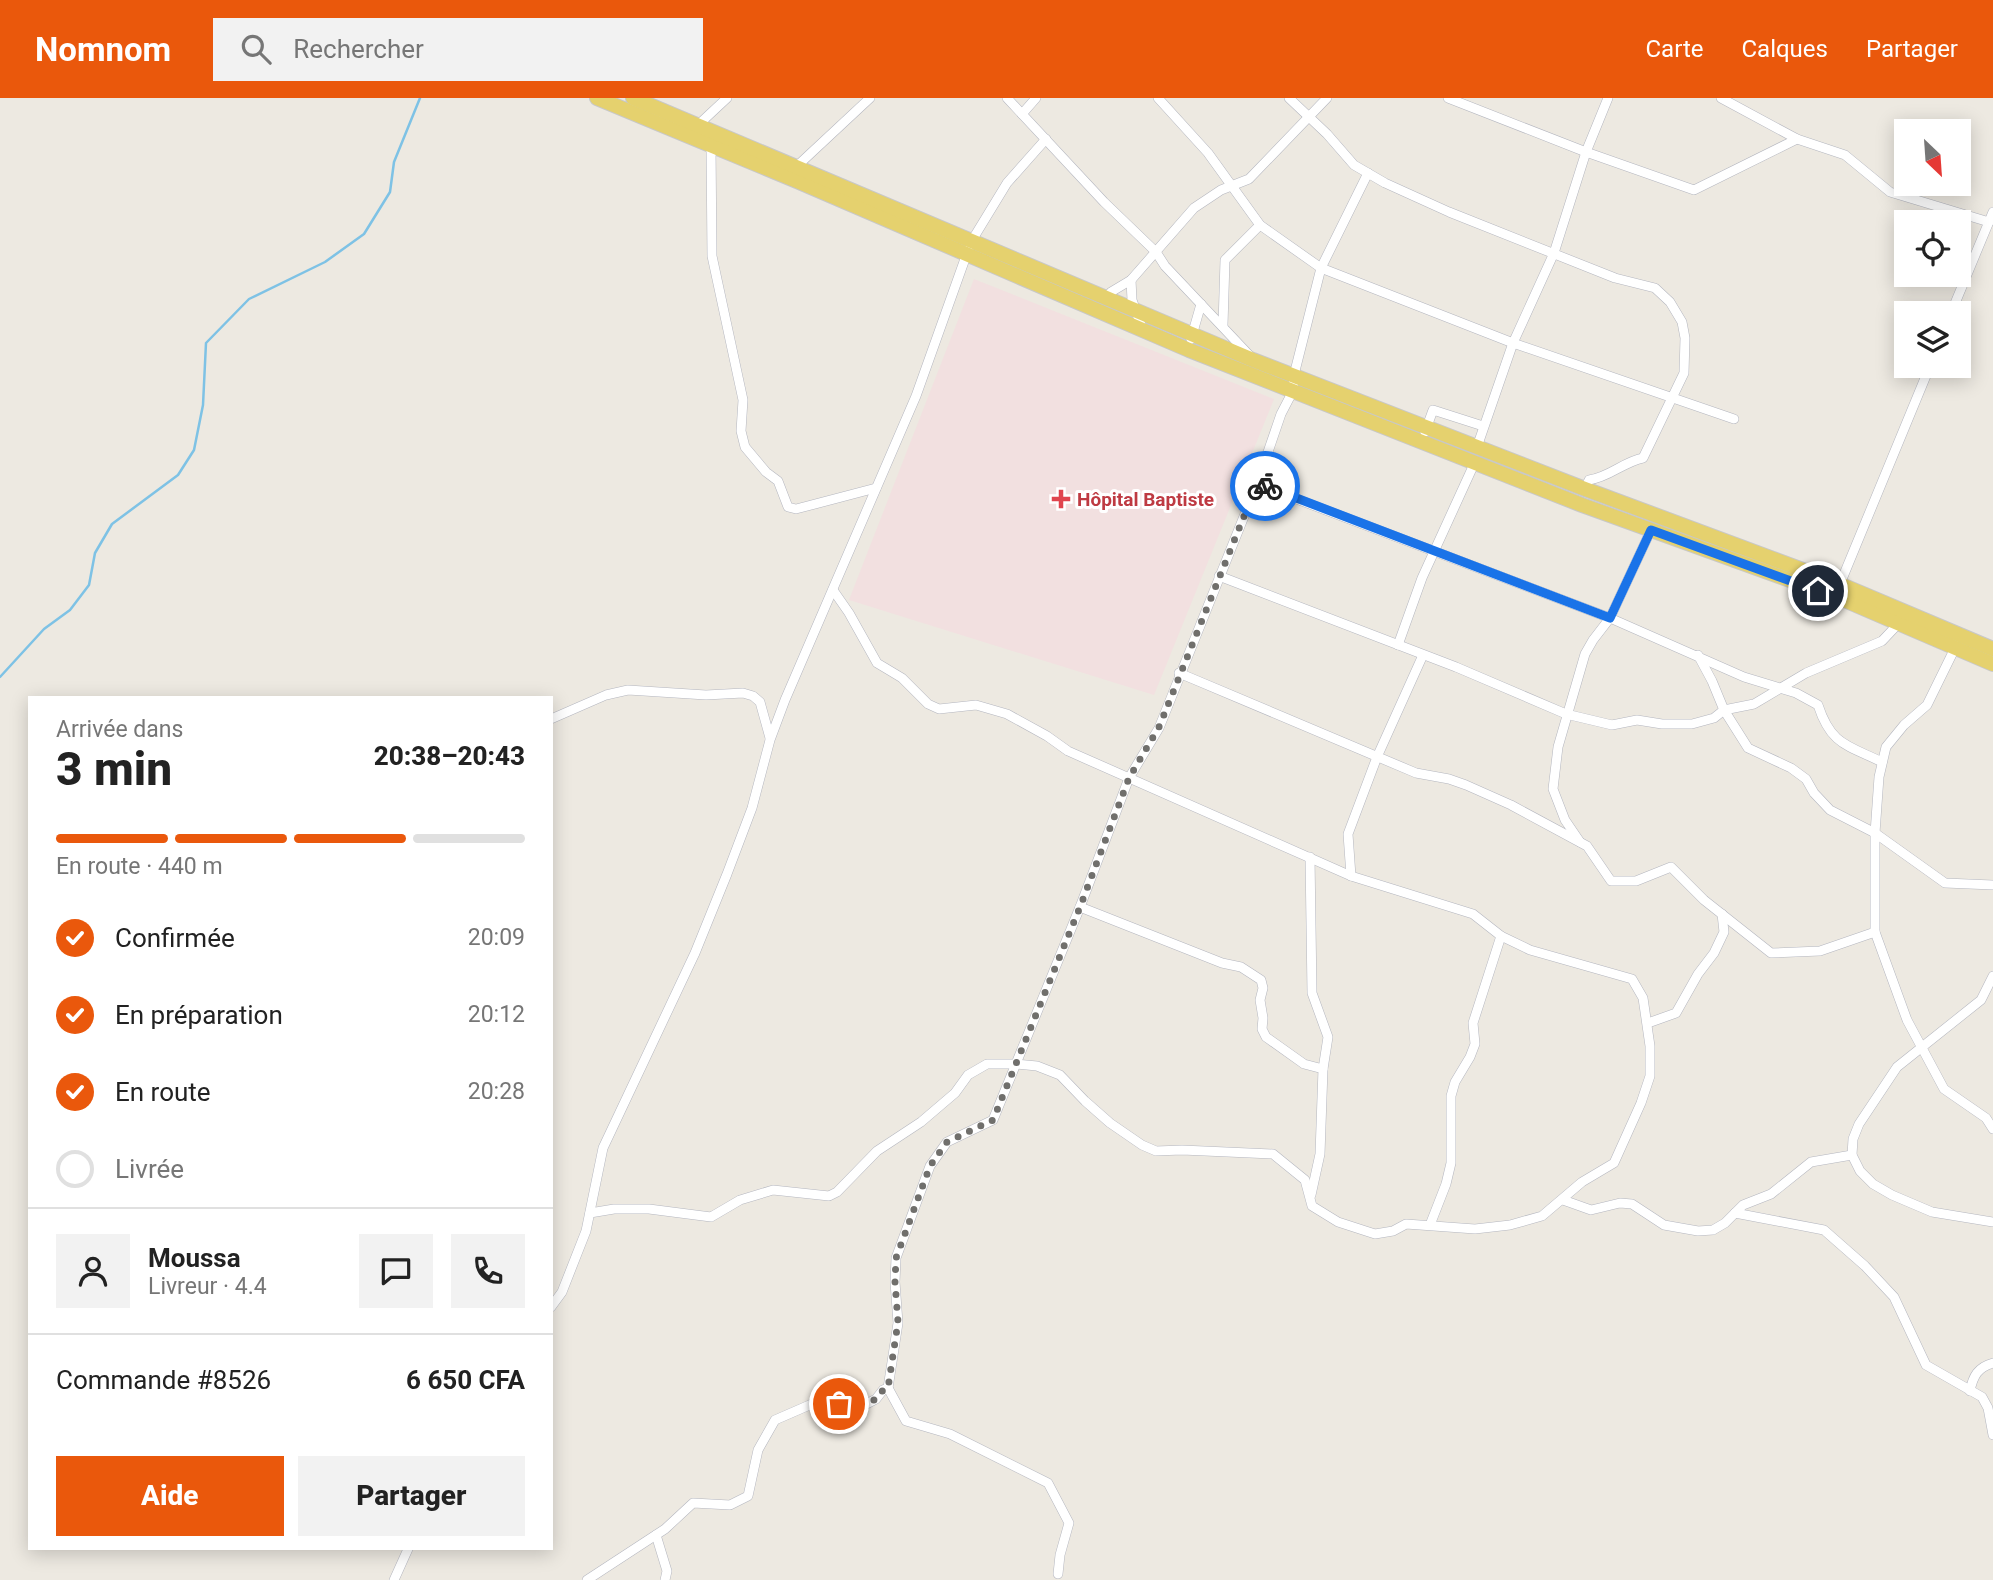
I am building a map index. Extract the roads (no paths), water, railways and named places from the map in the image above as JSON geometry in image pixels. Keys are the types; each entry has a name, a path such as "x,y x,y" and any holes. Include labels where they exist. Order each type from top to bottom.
{"main road":[{"path":"597,98 969,248 1135,310 1253,360 1585,489 1840,584 1899,617"},
{"path":"633,98 796,167 1189,350 1651,530 1899,617 1957,641 1993,649"},
{"path":"1957,641 1993,664"}],"street":[{"path":"697,126 727,98"},
{"path":"796,167 870,98"},
{"path":"1007,98 1156,252 1165,266 1253,360"},
{"path":"1022,114 1037,98"},
{"path":"1158,98 1208,153 1260,225 1321,268 1513,343 1734,419"},
{"path":"1289,98 1354,164 1368,173 1449,212 1615,278 1655,288 1670,302 1682,322 1685,338 1684,373 1643,458 1629,461 1605,477 1589,480 1585,489"},
{"path":"1106,299 1111,292 1131,280 1194,208 1208,197 1249,180 1327,98"},
{"path":"1448,98 1586,152 1694,190 1797,139"},
{"path":"1477,447 1513,343 1554,253 1586,152 1608,98"},
{"path":"1721,98 1797,139 1845,155 1890,192 1989,222"},
{"path":"553,1304 562,1292 586,1231 603,1148 695,953 723,885 752,808 770,740 916,396 969,248 1007,183 1046,139"},
{"path":"711,146 712,256 743,400 741,431 745,447 766,472 778,481 788,507 796,509 876,488"},
{"path":"1058,1574 1069,1523 1048,1483 950,1434 906,1421 888,1388 898,1322 896,1258 930,1166 947,1142 993,1120 1080,907 1129,778 1159,727 1257,484 1281,414 1293,391 1294,375 1321,268 1368,173"},
{"path":"1956,301 1993,212"},
{"path":"1223,326 1225,260 1260,225"},
{"path":"1131,280 1135,310 1142,328"},
{"path":"1189,350 1201,304"},
{"path":"1840,584 1925,378"},
{"path":"1424,442 1426,427 1433,410 1483,426"},
{"path":"1398,645 1434,551 1475,462"},
{"path":"1257,484 1610,618 1744,677 1796,693 1818,705 1824,725 1838,741 1882,762"},
{"path":"1581,843 1565,820 1553,785 1558,747 1585,654 1610,618 1651,530"},
{"path":"1219,576 1423,654 1566,714 1612,725 1637,720 1662,724 1692,724 1714,718 1724,710 1754,704 1838,657 1882,641 1899,617"},
{"path":"590,1213 614,1209 649,1209 711,1217 740,1200 773,1190 829,1196 837,1192 877,1151 921,1122 955,1093 968,1075 987,1064 1037,1066 1060,1075 1110,1123 1142,1145 1156,1151 1273,1154 1306,1180 1312,1206 1338,1222 1375,1234 1393,1231 1406,1224 1475,1229 1510,1225 1542,1216 1582,1182 1614,1163 1625,1143 1650,1076 1648,1023 1640,990 1628,977 1530,950 1501,936 1473,914 1351,876 1068,751 1007,714 976,705 939,709 928,704 902,678 877,663 833,590"},
{"path":"1957,641 1927,705 1904,724 1886,747 1879,776 1875,833 1875,932 1908,1020 1944,1089 1986,1118 1993,1129"},
{"path":"1351,876 1348,834 1377,757 1423,654"},
{"path":"1698,655 1724,710 1748,748 1791,768 1806,779 1814,793 1830,810 1875,833 1945,883 1993,885"},
{"path":"1179,673 1416,773 1458,782 1511,805 1587,846 1611,881 1636,881 1671,867 1722,914 1771,953 1820,951 1875,932"},
{"path":"553,718 606,695 628,690 706,695 743,693 760,702 770,740"},
{"path":"1310,857 1312,993 1328,1037 1323,1069 1320,1154 1311,1198"},
{"path":"1080,907 1222,963 1241,967 1261,980 1264,988 1260,1000 1262,1029 1266,1037 1304,1064 1323,1069"},
{"path":"1648,1023 1676,1013 1698,974 1714,953 1724,932 1722,914"},
{"path":"1430,1225 1451,1163 1451,1096 1455,1082 1475,1044 1473,1023 1501,936"},
{"path":"1993,976 1981,1000 1897,1067 1859,1124 1853,1139 1852,1155 1860,1171 1872,1184 1892,1195 1932,1212 1993,1222"},
{"path":"1563,1200 1591,1210 1620,1203 1632,1204 1664,1225 1698,1231 1713,1230 1726,1223 1743,1205 1771,1194 1811,1162 1852,1155"},
{"path":"1735,1213 1824,1230 1865,1266 1894,1297 1926,1365 1982,1397 1988,1408 1993,1435"},
{"path":"1969,1391 1972,1378 1984,1366 1993,1363"},
{"path":"587,1580 656,1535 692,1503 730,1505 748,1496 758,1450 775,1420 821,1400 857,1409 876,1399 888,1388"},
{"path":"656,1535 667,1571 665,1580"},
{"path":"394,1580 408,1550"}],"waterway":[{"path":"0,677 44,629 70,610 89,585 95,553 112,524 178,475 194,450 203,405 206,343 249,299 325,262 364,234 390,192 394,162 420,98"}],"place":[{"name":"Hôpital Baptiste","path":"1061,499"}]}
